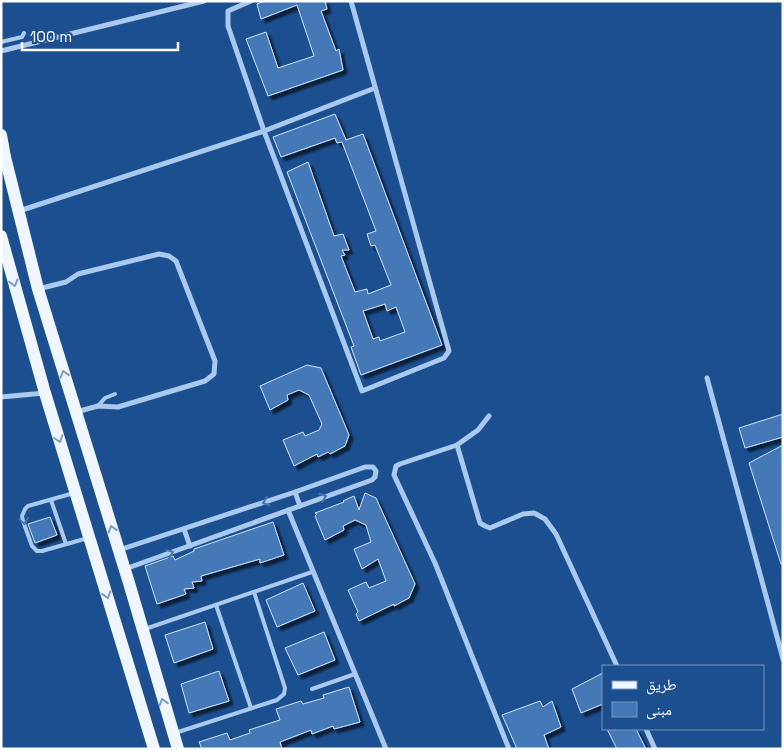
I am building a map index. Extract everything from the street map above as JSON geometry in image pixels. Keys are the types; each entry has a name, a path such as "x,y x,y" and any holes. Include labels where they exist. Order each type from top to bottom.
{"main road":[{"path":"1,135 38,289 178,749"},
{"path":"1,236 45,393 154,749"}],"street":[{"path":"1,50 204,1"},
{"path":"251,1 228,11 228,26 264,131 362,390 444,358 449,351 351,1"},
{"path":"19,211 264,131 375,88"},
{"path":"38,289 66,282 78,274 158,254 169,256 176,260 215,361 214,374 205,381 118,407 98,406 75,412"},
{"path":"707,378 783,659"},
{"path":"1,398 45,393"},
{"path":"489,416 478,430 457,445 400,464 396,466 394,475 435,563 509,749"},
{"path":"457,445 480,523 490,528 523,514 534,513 545,519 553,528 616,665"},
{"path":"119,550 365,467 373,467 376,471 375,477 372,480 124,569"},
{"path":"295,492 300,506"},
{"path":"288,510 386,749"},
{"path":"184,529 190,546"},
{"path":"646,730 655,749"}],"lane":[{"path":"1,42 22,37 24,33"},
{"path":"98,406 105,398 114,394"},
{"path":"76,493 28,506 23,512 23,521 34,549 42,550 90,538"},
{"path":"51,500 66,544"},
{"path":"142,630 312,572"},
{"path":"173,734 277,700 284,694 285,688 254,592"},
{"path":"216,605 251,708"},
{"path":"312,689 355,674"}],"building":[{"path":"264,1 325,1 327,9 321,11 336,51 339,49 343,70 268,96 246,39 266,32 278,68 314,56 297,5 261,19 257,4"},
{"path":"335,114 346,140 363,134 442,345 361,375 351,347 354,346 287,172 308,162 334,236 343,234 349,250 342,250 345,255 341,256 355,292 367,289 368,294 391,285 375,245 371,246 367,234 376,231 342,142 337,143 335,138 281,157 273,137","holes":["385,304 387,311 396,307 405,332 380,341 379,337 373,339 363,311"]},
{"path":"307,365 321,368 349,435 345,446 330,454 328,452 318,457 317,454 294,466 283,440 303,432 305,436 319,430 322,424 309,395 299,390 287,395 288,400 270,410 260,386"},
{"path":"783,414 783,437 745,448 739,428"},
{"path":"783,445 783,564 781,564 749,463"},
{"path":"365,493 376,498 415,584 409,598 359,621 356,614 358,612 348,590 366,582 369,588 386,581 378,559 362,569 354,549 371,542 366,525 355,520 343,526 344,530 325,540 315,516 317,514 315,513 344,502 354,496 359,510"},
{"path":"50,517 57,535 35,543 28,524"},
{"path":"273,522 284,555 260,563 260,559 201,576 202,581 192,582 194,588 184,589 186,594 157,604 145,566 173,556 175,560 194,551 194,549"},
{"path":"303,583 315,611 277,627 266,600"},
{"path":"205,622 213,649 174,663 165,635"},
{"path":"324,632 335,660 298,675 285,648"},
{"path":"219,671 229,701 189,713 181,684"},
{"path":"602,674 602,704 581,713 572,689"},
{"path":"349,687 360,722 334,729 333,726 312,734 311,730 280,742 282,749 202,749 199,742 227,733 230,740 250,733 249,730 280,720 276,709 301,701 303,704 324,698 323,695"},
{"path":"540,701 543,707 552,701 561,727 544,735 549,749 517,749 502,715"},
{"path":"608,730 636,730 646,749 617,749"}]}
